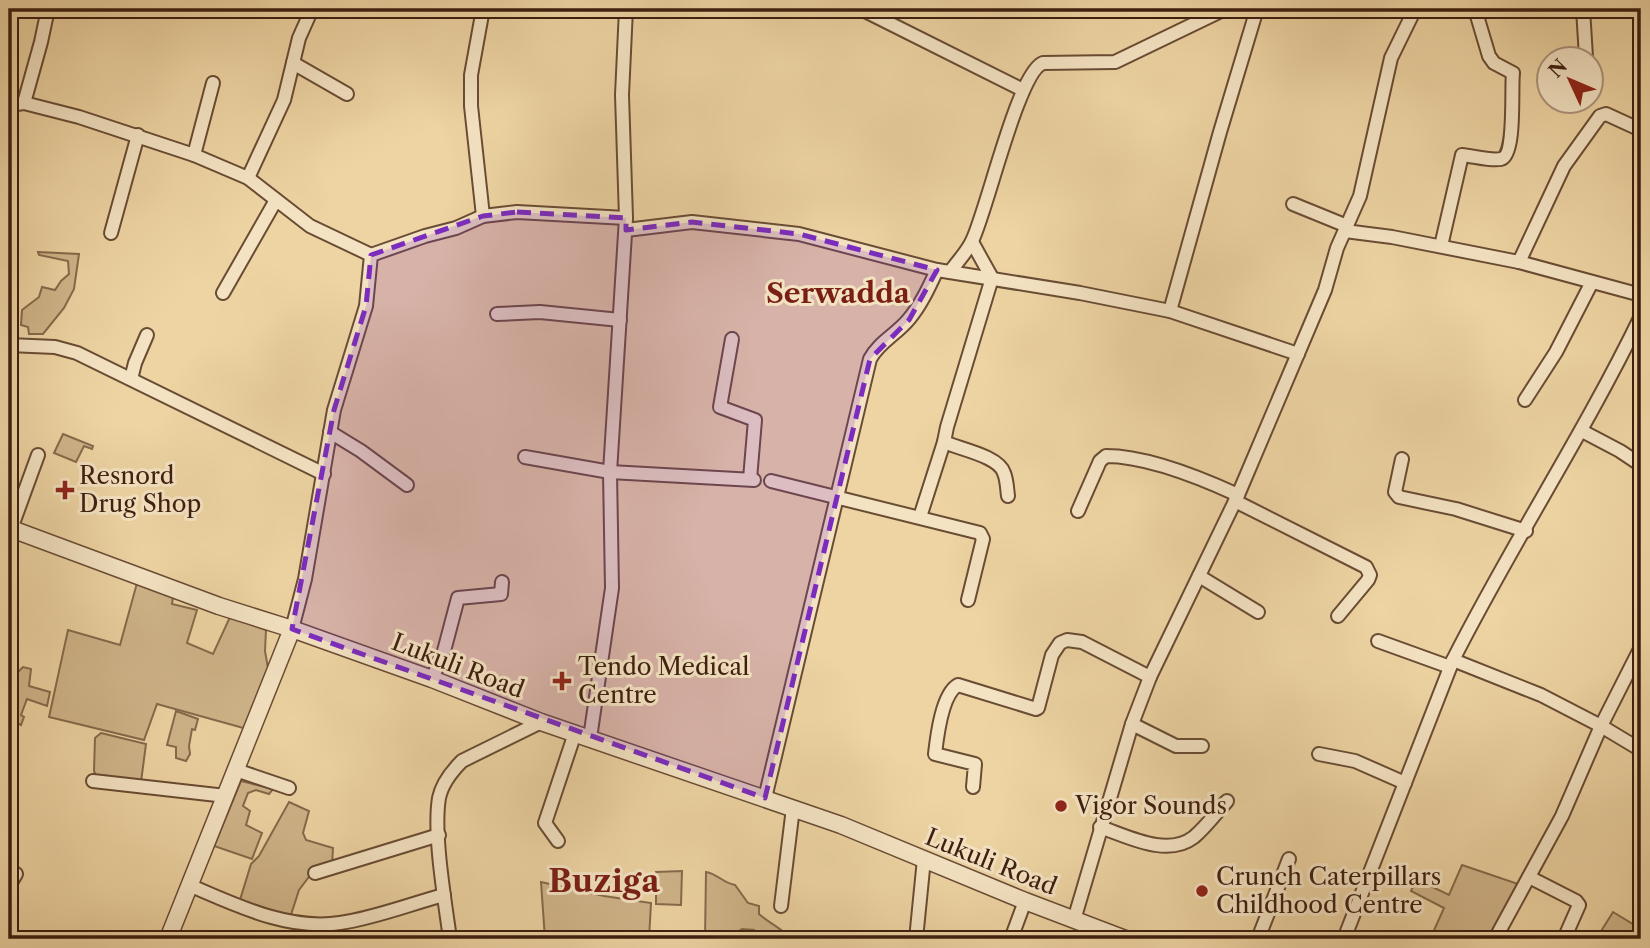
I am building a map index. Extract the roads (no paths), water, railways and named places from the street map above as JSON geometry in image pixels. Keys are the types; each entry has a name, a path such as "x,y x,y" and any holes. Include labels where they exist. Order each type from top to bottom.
{"street":[{"path":"24,103 48,9"},
{"path":"248,178 284,100 299,38 312,9"},
{"path":"483,9 471,75 471,106 483,216"},
{"path":"558,841 545,823 583,736 612,588 610,472 626,224 622,95 625,9"},
{"path":"860,9 1023,90"},
{"path":"765,798 870,359 880,345 909,320 944,271 972,242 1023,90 1038,65 1043,62 1115,62 1224,9"},
{"path":"1170,311 1223,119 1257,9"},
{"path":"1074,920 1132,724 1150,677 1237,498 1325,290 1360,196 1391,58 1415,9"},
{"path":"1441,246 1462,155 1500,159 1509,152 1513,73 1494,63 1489,56 1475,9"},
{"path":"1583,9 1585,46"},
{"path":"293,63 347,93"},
{"path":"194,155 213,83"},
{"path":"9,105 24,103 79,117 194,155 248,178 310,226 371,255 456,228 483,216 517,212 626,224 692,222 725,225 799,234 944,271 1170,311 1298,354"},
{"path":"1519,262 1564,166 1600,116 1606,114 1641,130"},
{"path":"111,233 138,135"},
{"path":"223,293 276,200"},
{"path":"1293,204 1346,228 1519,262 1641,295"},
{"path":"920,517 992,278 972,242"},
{"path":"167,939 292,629 305,579 334,410 366,306 371,255"},
{"path":"1525,400 1556,352 1592,282"},
{"path":"498,314 540,312 620,320"},
{"path":"1344,939 1452,663 1474,619 1582,431 1641,316"},
{"path":"131,379 147,335"},
{"path":"525,457 610,472 752,480 755,420 720,407 732,339"},
{"path":"9,345 55,347 77,353 324,474"},
{"path":"1582,431 1641,465"},
{"path":"330,432 407,485"},
{"path":"944,442 984,456 1001,467 1008,496"},
{"path":"10,528 38,455"},
{"path":"1078,511 1100,461 1106,456 1165,468 1237,498 1366,567 1370,575 1368,580 1338,616"},
{"path":"1402,459 1395,492 1399,497 1456,509 1525,530"},
{"path":"771,481 981,533 983,537 968,600"},
{"name":"Lukuli Road","path":"10,528 219,606 432,679 541,722 793,808 1125,939"},
{"path":"1199,576 1258,612"},
{"path":"432,679 444,651 458,598 501,594 502,582"},
{"path":"973,787 975,765 935,754 946,699 954,687 958,685 1038,708 1052,655 1060,643 1067,640 1082,642 1150,677"},
{"path":"1378,641 1452,663 1541,695 1641,750"},
{"path":"1495,939 1562,816 1601,726 1641,648"},
{"path":"450,939 439,835 439,799 452,771 462,761 541,722"},
{"path":"1132,724 1175,746 1202,746"},
{"path":"1319,754 1355,761 1405,783"},
{"path":"236,770 289,788"},
{"path":"93,781 226,796"},
{"path":"1100,827 1154,845 1177,844 1193,838 1227,801"},
{"path":"781,906 793,808"},
{"path":"315,873 439,835"},
{"path":"916,939 924,859"},
{"path":"1258,939 1289,859"},
{"path":"9,887 16,874"},
{"path":"1529,877 1579,905 1564,939"},
{"path":"189,884 269,916 306,924 341,923 444,895"},
{"path":"1011,939 1025,901"}],"place":[{"name":"Resnord Drug Shop","path":"65,490"},
{"name":"Tendo Medical Centre","path":"562,681"},
{"name":"Vigor Sounds","path":"1061,806"},
{"name":"Crunch Caterpillars Childhood Centre","path":"1202,891"}],"district":[{"name":"Serwadda","path":"838,293"},
{"name":"Buziga","path":"604,881"}]}
